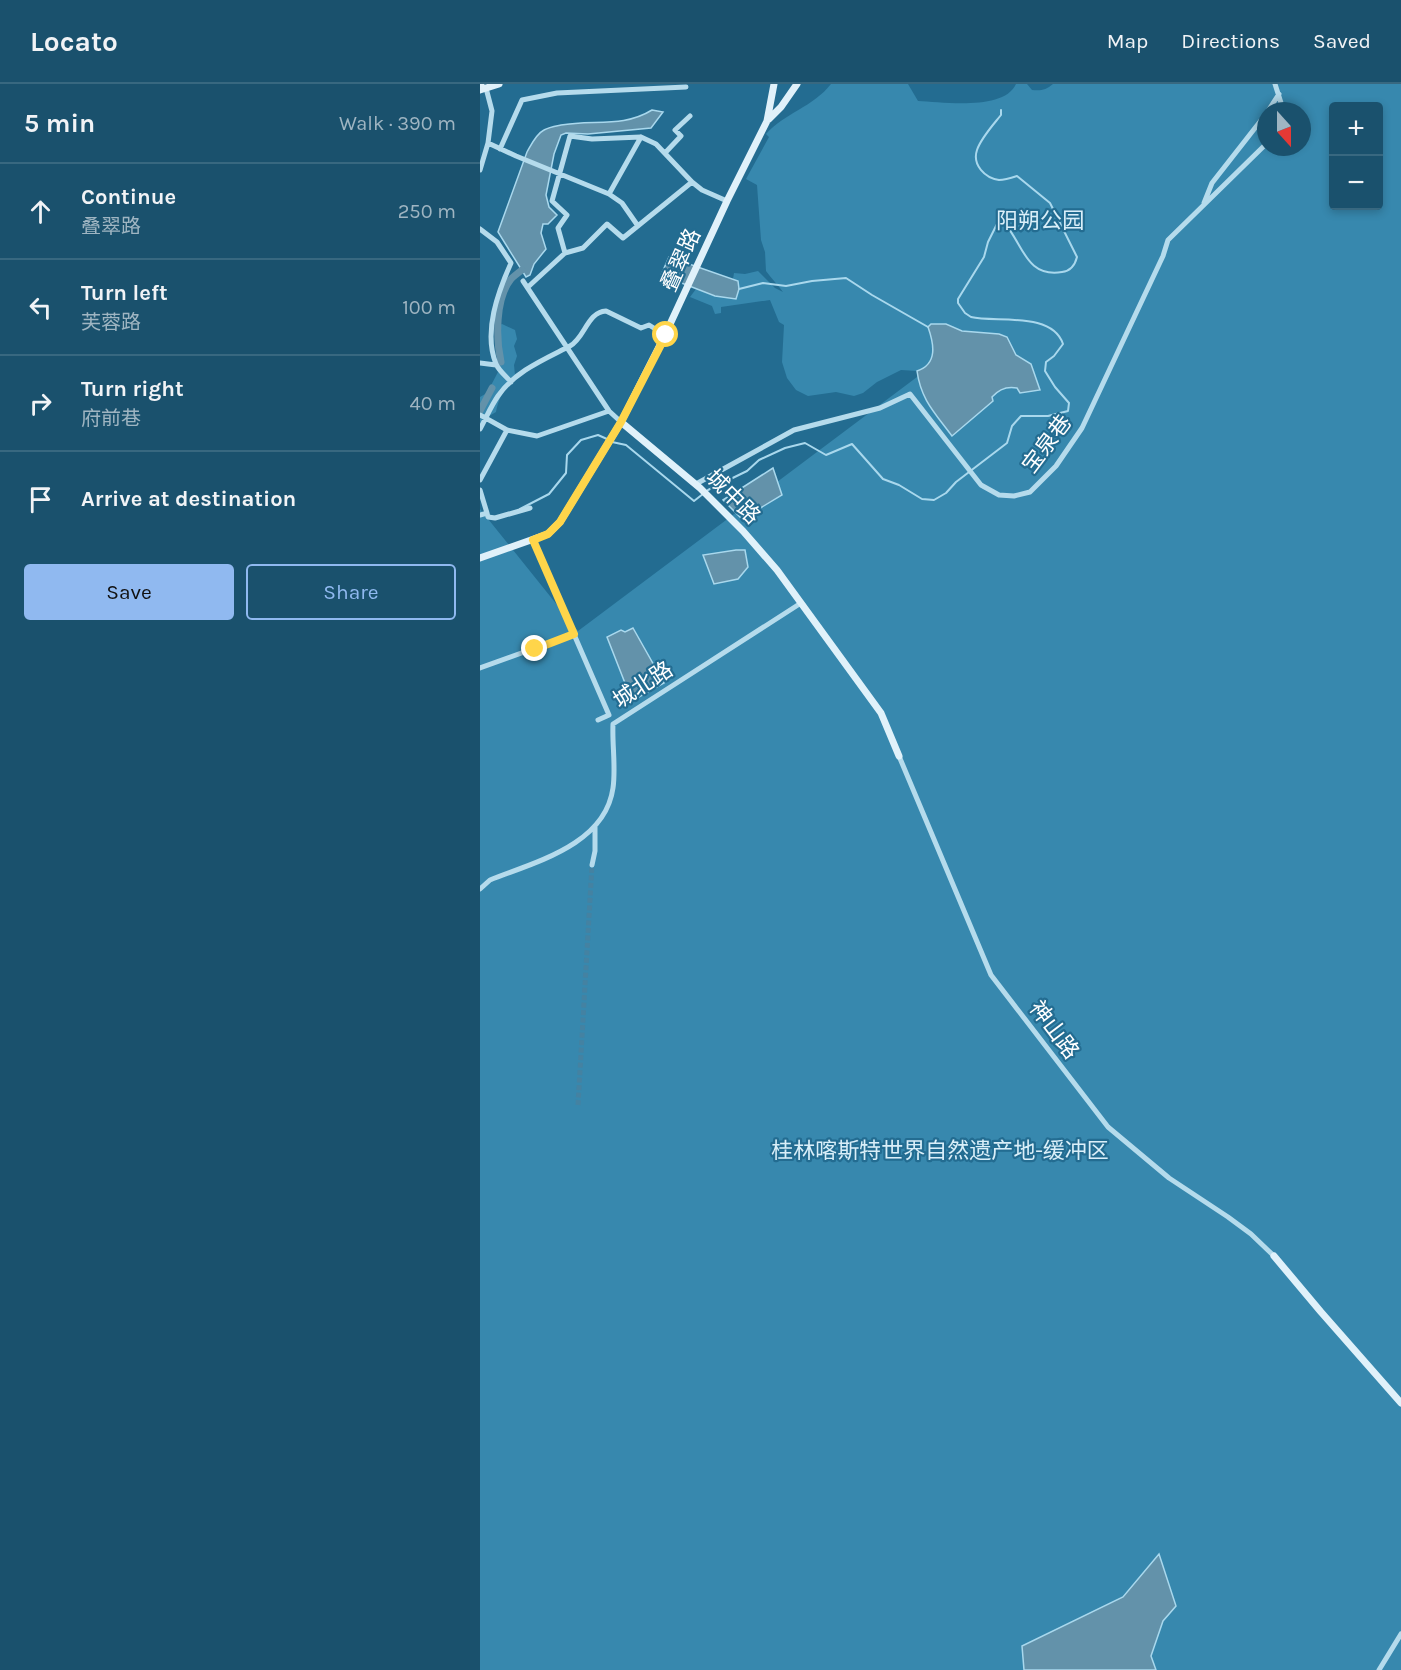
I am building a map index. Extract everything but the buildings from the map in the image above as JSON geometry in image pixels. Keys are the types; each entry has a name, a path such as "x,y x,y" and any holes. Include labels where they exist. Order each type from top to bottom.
{"street":[{"path":"480,170 488,143 492,111 482,87 499,84"},
{"path":"767,121 774,84"},
{"path":"767,121 781,107 796,84"},
{"path":"1275,84 1281,102"},
{"path":"500,149 522,100 557,93 686,87"},
{"path":"1274,102 1279,94"},
{"path":"665,153 681,136 675,130 690,116"},
{"name":"叠翠路","path":"480,558 548,534 560,522 621,422 666,335 727,201 767,121"},
{"path":"1203,206 1212,183 1257,126"},
{"path":"566,253 558,228 567,215 552,201 557,173 570,136 592,139 641,137 656,144 702,190 727,201"},
{"path":"609,194 641,137"},
{"path":"488,143 609,194 622,203 638,226"},
{"name":"宝泉巷","path":"698,486 794,430 880,408 910,394 981,485 999,495 1014,496 1030,492 1056,466 1073,444 1163,256 1168,240 1257,153"},
{"path":"528,287 566,253 583,248 608,224 623,238 692,182"},
{"path":"480,229 497,242 511,263 497,299 492,348 496,365 511,382"},
{"name":"城中路","path":"523,281 609,411 715,502 743,531 801,603 881,713 899,756"},
{"path":"480,429 483,417 498,395 511,382 541,360 574,342 594,316 602,311 641,328 649,325 666,335"},
{"path":"480,363 496,365"},
{"path":"483,417 507,430 537,436 609,411"},
{"path":"480,480 507,430"},
{"path":"480,490 488,517 495,518 530,508"},
{"path":"480,515 487,513"},
{"path":"533,540 609,715"},
{"path":"533,540 613,723"},
{"name":"城北路","path":"480,889 490,880 581,841 595,826 607,808 613,789 613,723 801,603"},
{"path":"480,668 574,634"},
{"path":"598,720 609,715"},
{"name":"神山路","path":"899,756 991,975 1108,1127 1169,1178 1251,1234 1274,1256"},
{"path":"592,865 595,851 595,826"},
{"path":"1274,1256 1401,1403"},
{"path":"1379,1670 1401,1634"}],"green space":[{"name":"桂林喀斯特世界自然遗产地-缓冲区","path":"831,84 908,84 918,101 972,103 999,98 1009,93 1016,84 1027,84 1032,90 1038,90 1046,89 1053,84 1401,84 1401,1670 480,1670 480,509 578,631 917,377 917,371 901,370 854,396 836,392 808,396 796,390 787,378 782,362 784,325 779,322 770,300 721,307 721,313 715,314 712,306 690,297 696,289 715,296 739,289 738,281 733,279 734,273 745,274 758,271 775,288 783,292 766,271 757,185 746,179 769,137 766,134 816,99"},
{"path":"502,324 515,330 517,339 514,346 517,356 514,365 515,375 503,392 496,412 482,420 480,424 480,397 487,393 498,372 495,327"}],"shaded area":[{"path":"652,110 663,112 651,128 561,135 554,154 546,195 549,207 557,215 548,224 543,224 541,233 546,249 534,264 530,275 526,277 498,232 527,152 536,137 552,127 573,123 619,121 641,116"},
{"path":"669,257 738,281 739,289 736,299 715,296 661,275"},
{"path":"931,324 946,324 962,331 999,334 1007,337 1016,355 1031,364 1040,390 1020,393 1017,388 1010,387 1000,390 992,397 993,401 952,436 925,398 917,371 928,364 933,353 928,327"},
{"path":"773,468 782,495 742,519 723,500"},
{"path":"745,550 748,567 738,579 714,584 703,555"},
{"path":"633,628 664,683 632,701 607,637 621,630 625,632"},
{"path":"1159,1554 1176,1606 1163,1621 1151,1656 1156,1670 1024,1670 1022,1646 1123,1597"}],"waterway":[{"path":"612,442 626,445 694,501 708,490 747,471 759,460 785,448 805,443 826,455 852,444 883,479 899,485 922,499 934,500 946,493 956,482 1007,443 1012,426 1021,416 1048,416 1068,411 1069,403 1045,371 1046,362 1063,344 1057,334 1047,327 1022,320 971,317 958,303 958,299 984,257 997,224 1005,224 1027,258 1040,270 1050,272 1068,270 1077,257 1050,203 1017,176 1004,180 994,179 978,166 976,156 979,145 1001,115 1001,110"},
{"path":"501,362 498,342 499,308 506,287 511,279 522,270"},
{"path":"739,289 763,283 786,286 846,278 928,327"},
{"path":"480,411 492,388"},
{"path":"520,509 549,494 566,473 567,455 581,440 598,435 607,439"}],"tunnel":[{"path":"578,1105 592,865"}],"route":[{"path":"535,649 574,634 533,540 548,534 560,522 621,422 666,335"}],"park label":[{"name":"阳朔公园","path":"1040,221"}]}
